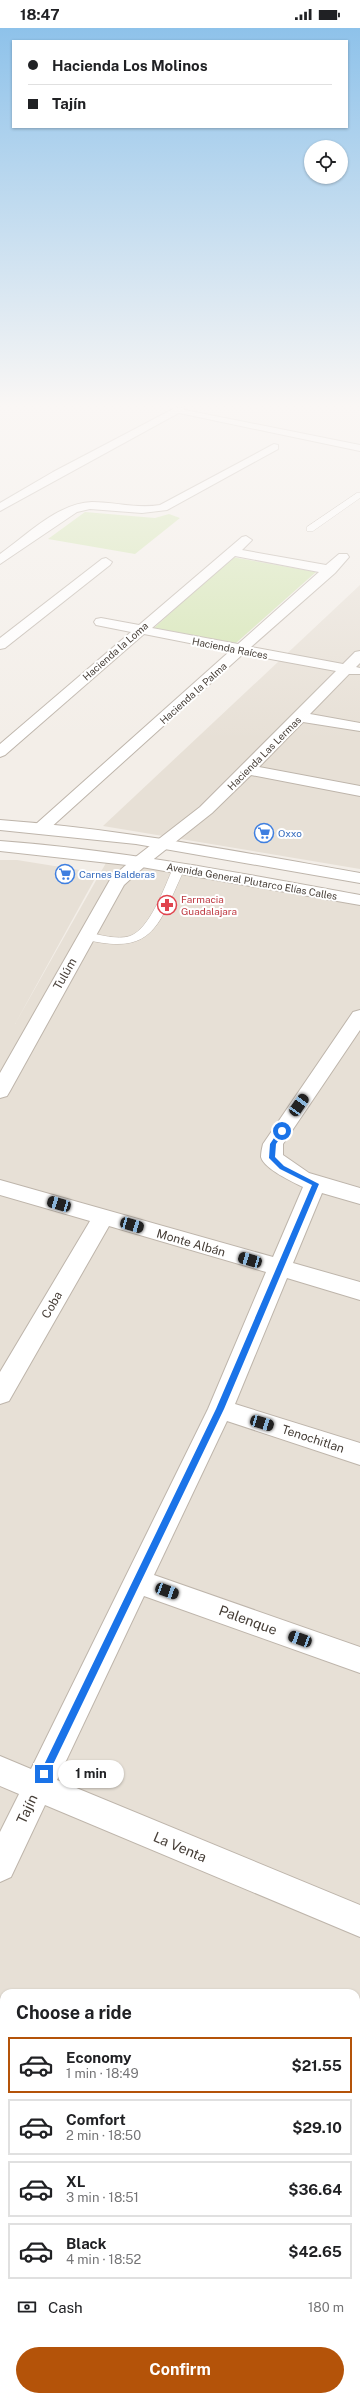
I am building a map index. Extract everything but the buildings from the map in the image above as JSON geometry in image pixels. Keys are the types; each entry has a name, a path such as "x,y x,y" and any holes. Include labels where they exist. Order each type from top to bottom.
{"street":[{"path":"0,560 58,519"},
{"name":"Hacienda la Loma","path":"0,752 139,630 246,540"},
{"path":"232,552 331,570"},
{"name":"Hacienda la Palma","path":"42,827 331,570 343,557"},
{"path":"0,645 106,562"},
{"name":"Hacienda Raíces","path":"101,622 240,650 353,670"},
{"name":"Hacienda Las Lermas","path":"137,861 205,811 249,770 299,717 353,670 360,655"},
{"path":"299,717 360,727"},
{"path":"249,770 360,791"},
{"name":"Avenida General Plutarco Elías Calles","path":"0,825 42,827 160,844 360,878"},
{"name":"Avenida General Plutarco Elías Calles","path":"0,846 137,861 360,900"},
{"name":"Tulúm","path":"0,1091 117,882 137,861"},
{"path":"360,1016 273,1144 272,1158 282,1168 315,1184 360,1196"},
{"name":"Tajín","path":"0,1866 220,1409 315,1184"},
{"name":"Monte Albán","path":"0,1187 360,1291"},
{"name":"Coba","path":"0,1394 103,1217"},
{"name":"Tenochitlan","path":"220,1409 360,1454"},
{"name":"Palenque","path":"137,1581 360,1660"},
{"name":"La Venta","path":"0,1771 360,1921"}],"lane":[{"path":"310,529 325,519"},
{"path":"87,936 111,940 138,938 147,930 152,922 179,868"}],"shaded area":[{"path":"360,585 360,869 103,826"},
{"path":"111,854 360,899 360,1989 0,1989 0,860 17,860 98,873 15,1024"}],"green space":[{"path":"76,519 179,519 135,554 48,539"},
{"path":"232,557 316,572 236,643 154,628"}],"place":[{"name":"Oxxo","path":"264,833"},
{"name":"Carnes Balderas","path":"65,874"},
{"name":"Farmacia Guadalajara","path":"167,905"}],"route":[{"path":"44,1774 220,1409 315,1184 282,1168 272,1158 273,1144 282,1131"}]}
